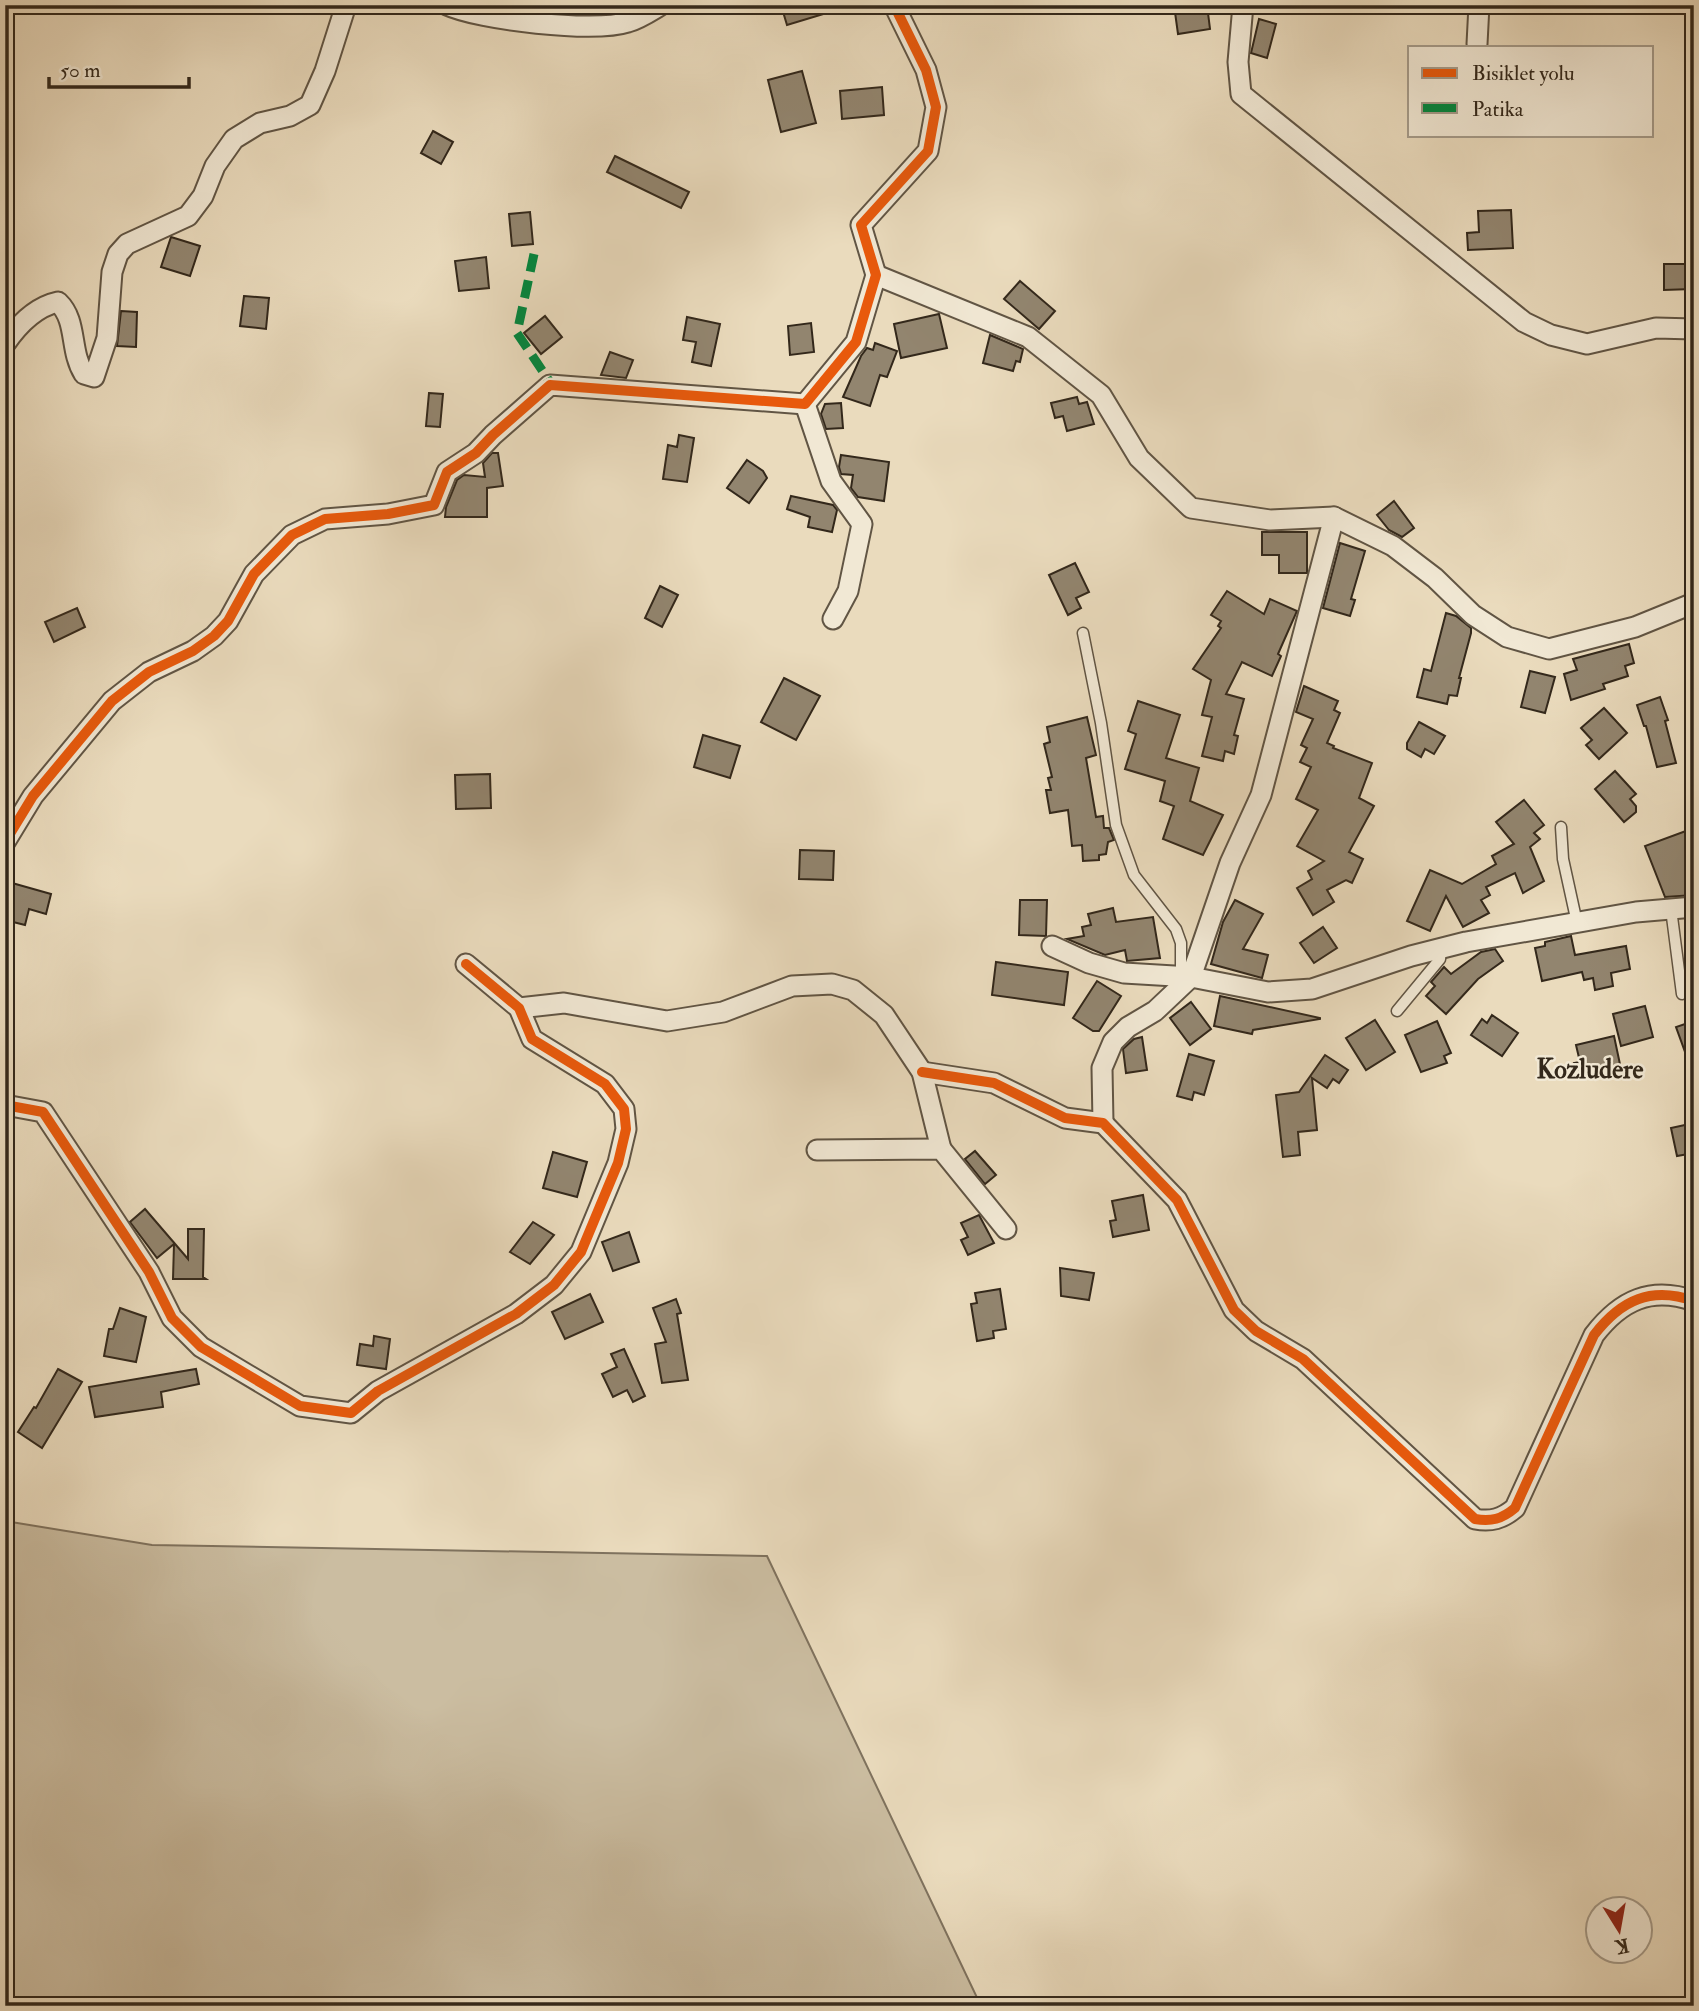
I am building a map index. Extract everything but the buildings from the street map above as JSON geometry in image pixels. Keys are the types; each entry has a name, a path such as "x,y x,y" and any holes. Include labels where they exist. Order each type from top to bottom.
{"street":[{"path":"5,344 15,330 43,305 58,302 68,312 78,364 84,374 94,377 107,338 112,272 118,254 127,244 188,216 203,197 215,166 234,139 260,123 290,116 310,105 325,71 346,5"},
{"path":"447,5 458,10 524,23 600,26 628,23 661,5"},
{"path":"804,404 856,342 876,275 861,225 928,151 936,107 926,70 894,5"},
{"path":"1243,5 1238,62 1241,94 1524,322 1551,335 1587,344 1656,328 1694,329"},
{"path":"1477,44 1479,5"},
{"path":"876,275 1028,337 1101,395 1139,458 1191,508 1270,520 1334,516 1393,546 1435,578 1473,615 1507,637 1549,649 1635,627 1694,603"},
{"path":"5,842 33,796 112,701 149,672 193,651 214,636 228,621 254,574 292,535 325,519 388,514 434,505 447,472 476,453 550,385 804,404"},
{"path":"804,404 831,481 862,524 848,591 833,620"},
{"path":"1103,1123 1102,1068 1113,1042 1128,1027 1155,1011 1186,976 1230,863 1261,795 1334,516"},
{"path":"1052,946 1089,963 1124,973 1186,976 1268,992 1312,989 1441,948 1636,912 1694,907"},
{"path":"5,1105 43,1112 149,1272 172,1318 201,1347 300,1406 351,1413 378,1391 516,1314 554,1284 581,1252 618,1163 626,1129 624,1109 605,1084 532,1039 519,1008 466,964"},
{"path":"519,1008 564,1003 667,1021 723,1012 792,986 832,984 853,990 884,1015 922,1072 941,1149 1006,1229"},
{"path":"922,1072 994,1083 1065,1118 1103,1123 1177,1200 1234,1310 1256,1332 1303,1359 1475,1519 1496,1519 1506,1516 1515,1508 1594,1335 1608,1316 1627,1303 1644,1297 1681,1296 1694,1301"},
{"path":"817,1150 941,1149"}],"lane":[{"path":"1083,633 1101,723 1116,825 1134,875 1176,929 1186,976"},
{"path":"1561,827 1563,859 1577,923"},
{"path":"1671,909 1682,994"},
{"path":"1397,1011 1440,959 1441,948"}],"shaded area":[{"path":"5,1521 152,1545 767,1556 981,2006 5,2006"}],"marked path":[{"path":"534,254 517,333 552,385"}],"cycle path":[{"path":"5,842 33,796 112,701 149,672 193,651 214,636 228,621 254,574 292,535 325,519 388,514 434,505 447,472 476,453 550,385 805,404 856,342 876,275 861,225 928,151 936,107 926,70 894,5"},
{"path":"5,1105 43,1112 149,1272 172,1318 201,1347 300,1406 351,1413 378,1391 516,1314 554,1285 581,1252 618,1163 626,1129 624,1109 605,1084 532,1039 519,1008 466,964"},
{"path":"922,1072 994,1083 1065,1118 1103,1123 1177,1200 1234,1310 1256,1331 1303,1359 1475,1519 1496,1519 1515,1508 1594,1335 1604,1323 1638,1299 1664,1295 1694,1301"}],"district":[{"name":"Kozludere","path":"1590,1070"}]}
